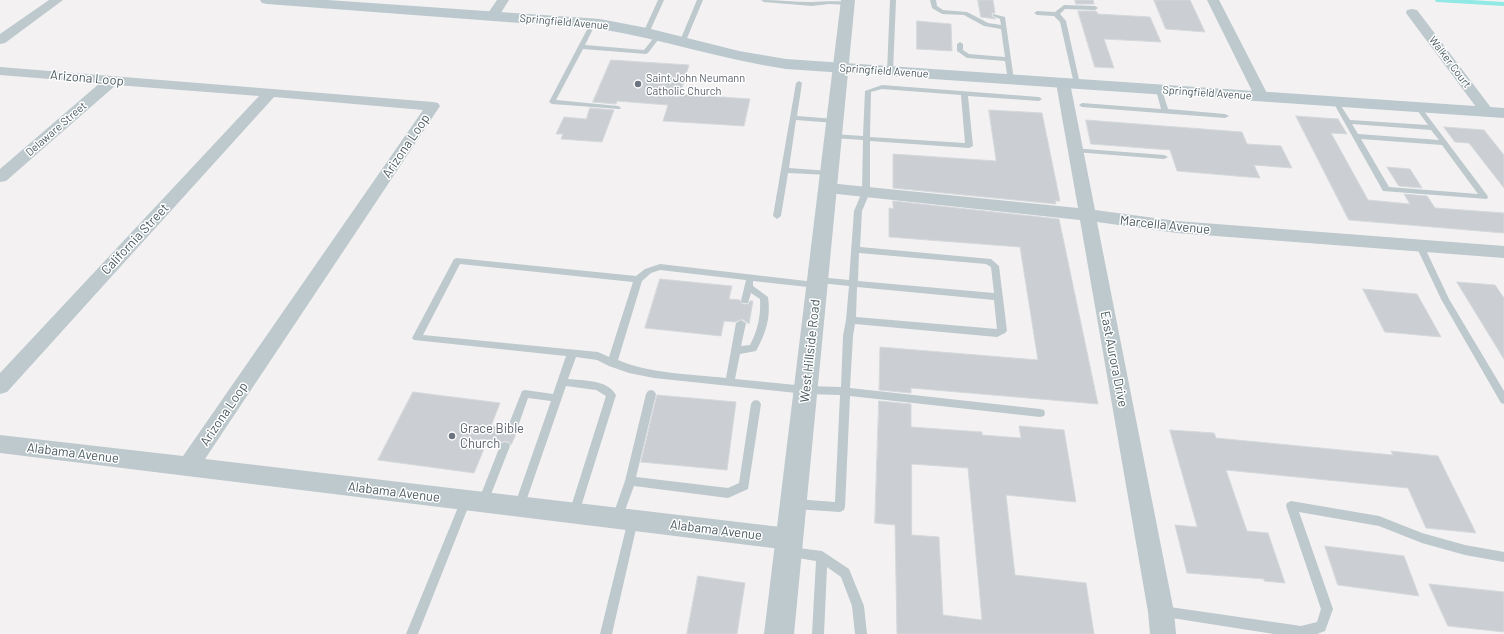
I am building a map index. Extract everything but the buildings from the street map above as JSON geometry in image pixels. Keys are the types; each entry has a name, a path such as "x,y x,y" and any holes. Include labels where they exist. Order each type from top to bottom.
{"main road":[{"name":"Springfield Avenue","path":"267,0 353,3 492,16 594,23 652,34 682,43 755,60 841,68 1504,113"}],"street":[{"path":"0,40 57,0"},
{"path":"492,16 503,0"},
{"path":"1213,0 1262,97"},
{"name":"West Hillside Road","path":"778,634 848,1"},
{"name":"Walker Court","path":"1412,13 1487,112"},
{"name":"Arizona Loop","path":"0,71 433,106 188,467"},
{"name":"Delaware Street","path":"0,177 113,80"},
{"name":"East Aurora Drive","path":"1070,84 1075,150 1161,612 1163,634"},
{"name":"California Street","path":"0,386 270,93"},
{"name":"Marcella Avenue","path":"828,180 866,192 1177,227 1504,252"},
{"name":"Alabama Avenue","path":"0,444 625,519 788,545"}],"lane":[{"path":"581,47 646,52 661,0"},
{"path":"682,43 700,0"},
{"path":"764,0 812,4 848,1"},
{"path":"890,72 893,0"},
{"path":"933,0 934,7 942,12 980,14"},
{"path":"1056,14 1064,6 1094,8"},
{"path":"965,13 986,24 1004,27"},
{"path":"1037,13 1056,14 1063,21 1070,84"},
{"path":"995,15 1003,18 1011,80"},
{"path":"594,23 552,102 618,108"},
{"path":"960,44 960,51 967,56 1008,60"},
{"path":"777,216 799,83"},
{"path":"793,504 840,507 844,391 854,284 858,212 866,192 865,180 868,91 882,87 1039,99"},
{"path":"1158,90 1165,112"},
{"path":"793,118 834,128 866,139 969,146 964,94"},
{"path":"1336,102 1386,189 1484,197 1418,107"},
{"path":"1082,105 1225,116"},
{"path":"1348,122 1434,128"},
{"path":"1356,136 1444,143"},
{"path":"1075,150 1164,157"},
{"path":"784,170 828,180"},
{"path":"1420,246 1445,299 1504,400"},
{"path":"851,320 997,334 1002,331 995,266 988,261 856,250"},
{"path":"638,279 457,261 417,338 598,356 612,363 630,369 654,374 806,390 844,391 1040,413"},
{"path":"612,363 638,279 648,271 660,267 750,277 854,284 999,297"},
{"path":"746,300 750,277"},
{"path":"736,351 753,348 761,333 766,308 764,297 748,287"},
{"path":"730,381 741,323"},
{"path":"518,506 572,354"},
{"path":"562,382 598,386 611,395 574,513"},
{"path":"512,428 526,394 556,398"},
{"path":"606,634 630,481 651,394"},
{"path":"630,481 728,493 744,486 756,404"},
{"path":"412,634 474,501 505,446"},
{"path":"1161,612 1301,632 1320,627 1327,609 1291,506 1379,521 1422,538 1465,550 1504,557"},
{"path":"788,545 822,556 845,573 858,606 861,634"},
{"path":"818,634 822,556"}],"waterway":[{"path":"1437,0 1504,4"}],"place":[{"name":"Saint John Neumann Catholic Church","path":"638,84"},
{"name":"Grace Bible Church","path":"452,436"}]}
